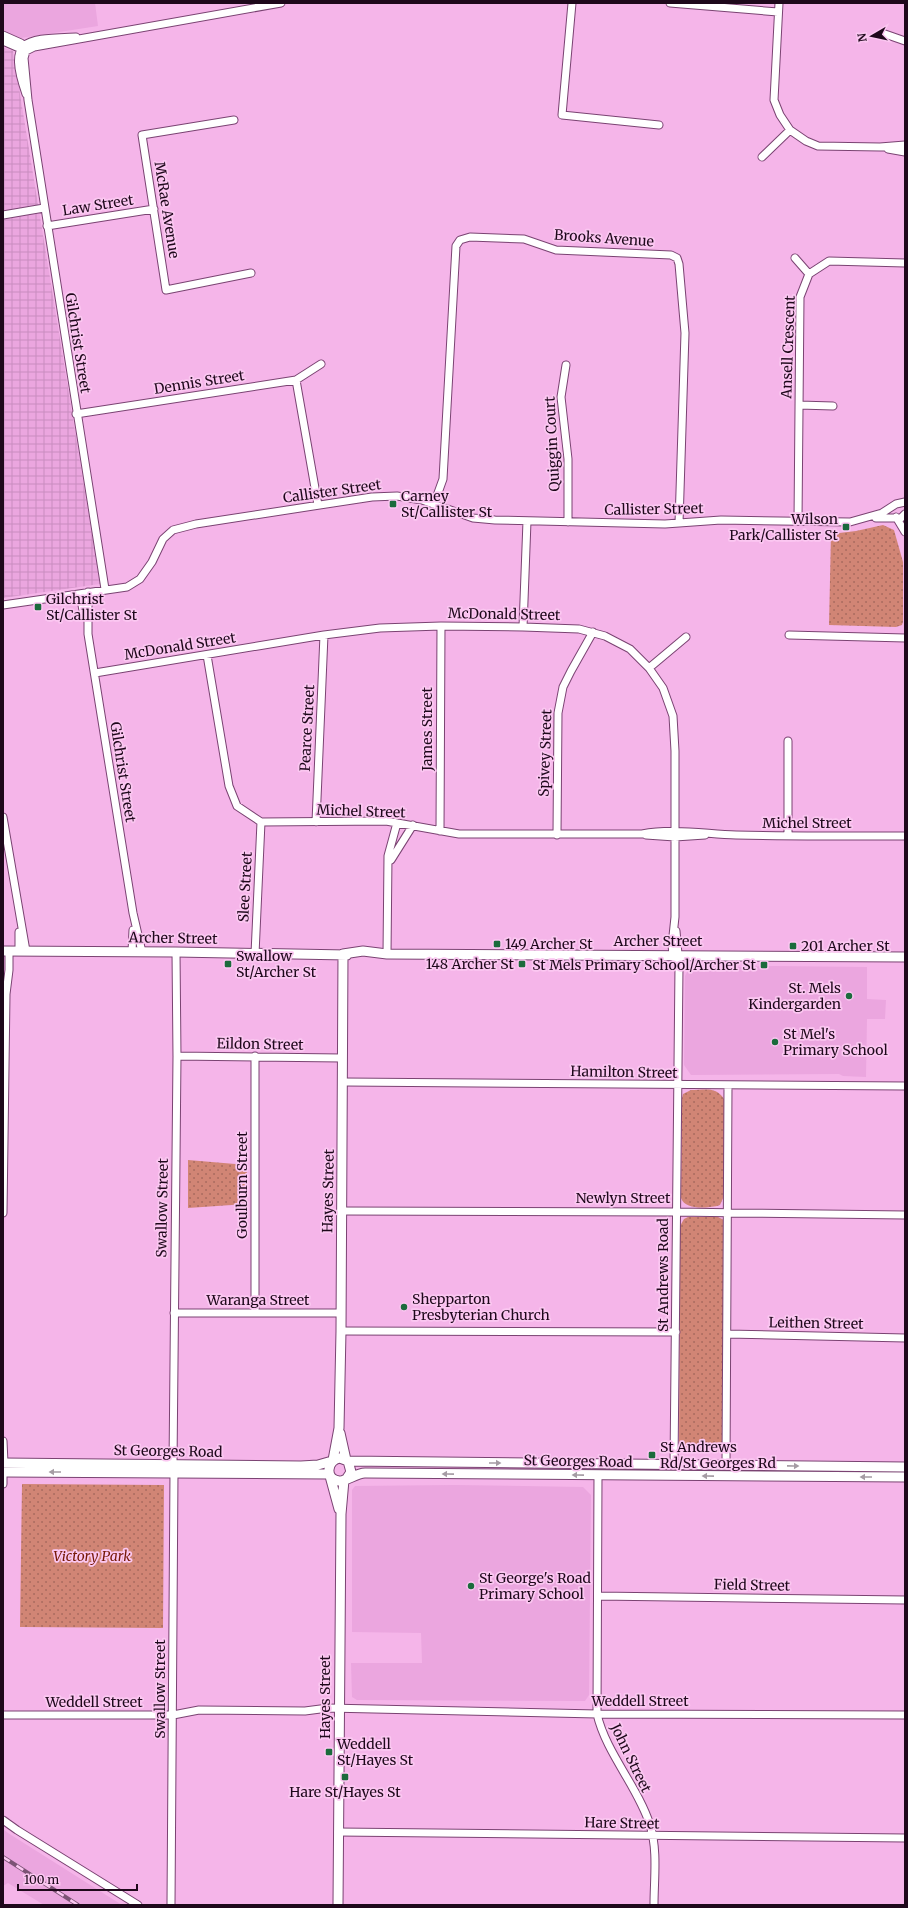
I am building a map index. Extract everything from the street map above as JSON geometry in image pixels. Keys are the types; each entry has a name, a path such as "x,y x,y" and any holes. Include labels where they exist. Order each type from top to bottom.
{"street":[{"path":"23,49 28,42 53,37 93,36 282,3"},
{"path":"572,3 562,115 659,125"},
{"path":"670,3 778,12"},
{"path":"779,3 774,100 780,115 790,130 806,141 818,146 880,147 905,144"},
{"path":"885,34 905,41"},
{"path":"3,35 23,49"},
{"path":"3,41 23,49"},
{"name":"Gilchrist Street","path":"23,49 18,54 19,67 28,100 76,414 105,589"},
{"name":"McRae Avenue","path":"234,120 142,135 166,290 251,273"},
{"path":"762,158 790,130"},
{"path":"880,147 905,152"},
{"path":"3,215 44,208"},
{"name":"Law Street","path":"47,226 154,209"},
{"name":"Brooks Avenue","path":"434,504 444,479 456,246 460,240 470,237 524,239 556,250 671,255 677,258 679,264 685,333 679,524"},
{"path":"795,258 810,274 829,261 905,263"},
{"name":"Ansell Crescent","path":"798,521 800,297 810,274"},
{"name":"Dennis Street","path":"76,414 296,380 321,364"},
{"name":"Quiggin Court","path":"566,365 561,397 568,458 568,522"},
{"path":"296,380 318,505"},
{"path":"799,405 833,406"},
{"name":"Callister Street","path":"3,605 127,586 140,579 152,562 163,539 173,530 196,524 372,497 398,496 422,500 473,518 527,521 679,524 721,520 850,522 901,505"},
{"name":"Callister Street","path":"895,517 892,511 901,505"},
{"name":"Callister Street","path":"862,519 901,518 905,514"},
{"path":"895,517 905,532"},
{"path":"523,627 527,521"},
{"name":"Gilchrist Street","path":"88,592 88,634"},
{"name":"Gilchrist Street","path":"80,594 95,673 133,913 142,952"},
{"name":"McDonald Street","path":"95,673 324,635 380,628 441,626 523,627 579,629 605,636 630,649 650,668 663,688 673,716 675,751 675,917 677,959"},
{"name":"James Street","path":"440,831 441,626"},
{"name":"Spivey Street","path":"557,835 558,713 566,682 593,632"},
{"name":"Pearce Street","path":"316,822 324,635"},
{"path":"789,635 905,638"},
{"path":"650,668 686,637"},
{"path":"206,655 229,786 237,806 261,822"},
{"path":"788,742 788,836"},
{"path":"3,817 18,908 23,951"},
{"name":"Michel Street","path":"261,822 368,821 413,825 459,834 642,834 655,831 675,834 695,832 710,834 788,836 905,836"},
{"name":"Slee Street","path":"255,954 261,822"},
{"path":"386,954 388,865 397,823"},
{"path":"388,865 413,825"},
{"name":"Gilchrist Street","path":"132,952 133,913"},
{"path":"3,1213 6,994 9,970 6,951"},
{"name":"Archer Street","path":"6,951 255,954 343,954 363,951 386,954 677,959 905,956"},
{"name":"Swallow Street","path":"171,1905 177,1056 176,952"},
{"name":"Hayes Street","path":"333,1460 339,1428 341,1331 341,1211 344,1082 342,1058 343,954"},
{"name":"St Andrews Road","path":"674,1465 676,1332 677,959"},
{"path":"3,978 6,994"},
{"name":"Eildon Street","path":"177,1056 342,1058"},
{"name":"Goulburn Street","path":"255,1056 255,1313"},
{"name":"Hamilton Street","path":"344,1082 677,1086 905,1086"},
{"path":"726,1476 728,1085"},
{"name":"Newlyn Street","path":"341,1211 676,1212 905,1215"},
{"name":"Waranga Street","path":"174,1313 341,1313"},
{"path":"341,1331 676,1332"},
{"name":"Leithen Street","path":"727,1334 905,1338"},
{"name":"Hayes Street","path":"339,1428 347,1460"},
{"path":"3,1441 3,1484"},
{"path":"340,1458 347,1460 351,1468 346,1479 336,1480 330,1475 328,1467 333,1460 340,1458"},
{"name":"St Georges Road","path":"304,1470 333,1460"},
{"name":"St Georges Road","path":"347,1460 372,1462 905,1467"},
{"path":"372,1462 372,1473"},
{"path":"397,1473 398,1462"},
{"name":"St Georges Road","path":"3,1463 40,1468"},
{"path":"471,1463 471,1474"},
{"path":"598,1464 598,1475"},
{"path":"664,1465 664,1476"},
{"path":"850,1466 850,1477"},
{"name":"St Georges Road","path":"3,1472 40,1468 242,1469 304,1470 330,1475"},
{"name":"St Georges Road","path":"346,1479 355,1474 372,1473 905,1478"},
{"name":"Hayes Street","path":"330,1475 341,1514"},
{"name":"John Street","path":"598,1475 597,1714 603,1733 647,1818 654,1850 654,1905"},
{"name":"Hayes Street","path":"338,1905 341,1514 346,1479"},
{"name":"Field Street","path":"598,1596 905,1600"},
{"name":"Weddell Street","path":"3,1715 173,1715 199,1710 305,1710 369,1714 375,1711 597,1714 905,1715"},
{"path":"3,1820 138,1905"},
{"name":"Hare Street","path":"338,1832 652,1837 905,1838"}],"shaded area":[{"path":"3,3 95,3 98,26 21,38 3,31"},
{"path":"3,47 13,51 100,584 3,598"},
{"name":"St Mel's Primary School","path":"774,966 867,967 867,999 886,1000 885,1019 867,1019 866,1077 843,1076 839,1074 691,1075 684,1065 685,976 689,968"},
{"name":"St George's Road Primary School","path":"454,1485 583,1487 591,1495 589,1695 585,1701 357,1700 352,1697 351,1663 422,1663 421,1633 352,1632 352,1490 355,1486"},
{"path":"3,1829 122,1905 44,1905 8,1883 3,1886"}],"green space":[{"path":"883,525 894,530 903,562 902,625 896,627 829,625 831,534 856,531"},
{"path":"691,1090 714,1090 724,1099 724,1196 720,1205 717,1206 702,1208 691,1206 683,1202 681,1198 682,1098 683,1094"},
{"path":"188,1160 247,1165 246,1204 188,1208"},
{"path":"688,1217 718,1217 724,1220 723,1448 721,1452 680,1452 679,1449 680,1226 684,1219"},
{"name":"Victory Park","path":"22,1484 164,1485 163,1628 20,1627"}],"railway":[{"path":"3,1857 78,1905"}],"place":[{"name":"Carney St/Callister St","path":"393,504"},
{"name":"Wilson Park/Callister St","path":"846,527"},
{"name":"Gilchrist St/Callister St","path":"38,607"},
{"name":"149 Archer St","path":"497,944"},
{"name":"201 Archer St","path":"793,946"},
{"name":"Swallow St/Archer St","path":"228,964"},
{"name":"148 Archer St","path":"522,964"},
{"name":"St Mels Primary School/Archer St","path":"764,965"},
{"name":"St. Mels Kindergarden","path":"849,996"},
{"name":"St Mel's Primary School","path":"775,1042"},
{"name":"Shepparton Presbyterian Church","path":"404,1307"},
{"name":"St Andrews Rd/St Georges Rd","path":"652,1455"},
{"name":"St George's Road Primary School","path":"471,1586"},
{"name":"Weddell St/Hayes St","path":"329,1752"},
{"name":"Hare St/Hayes St","path":"345,1777"}]}
